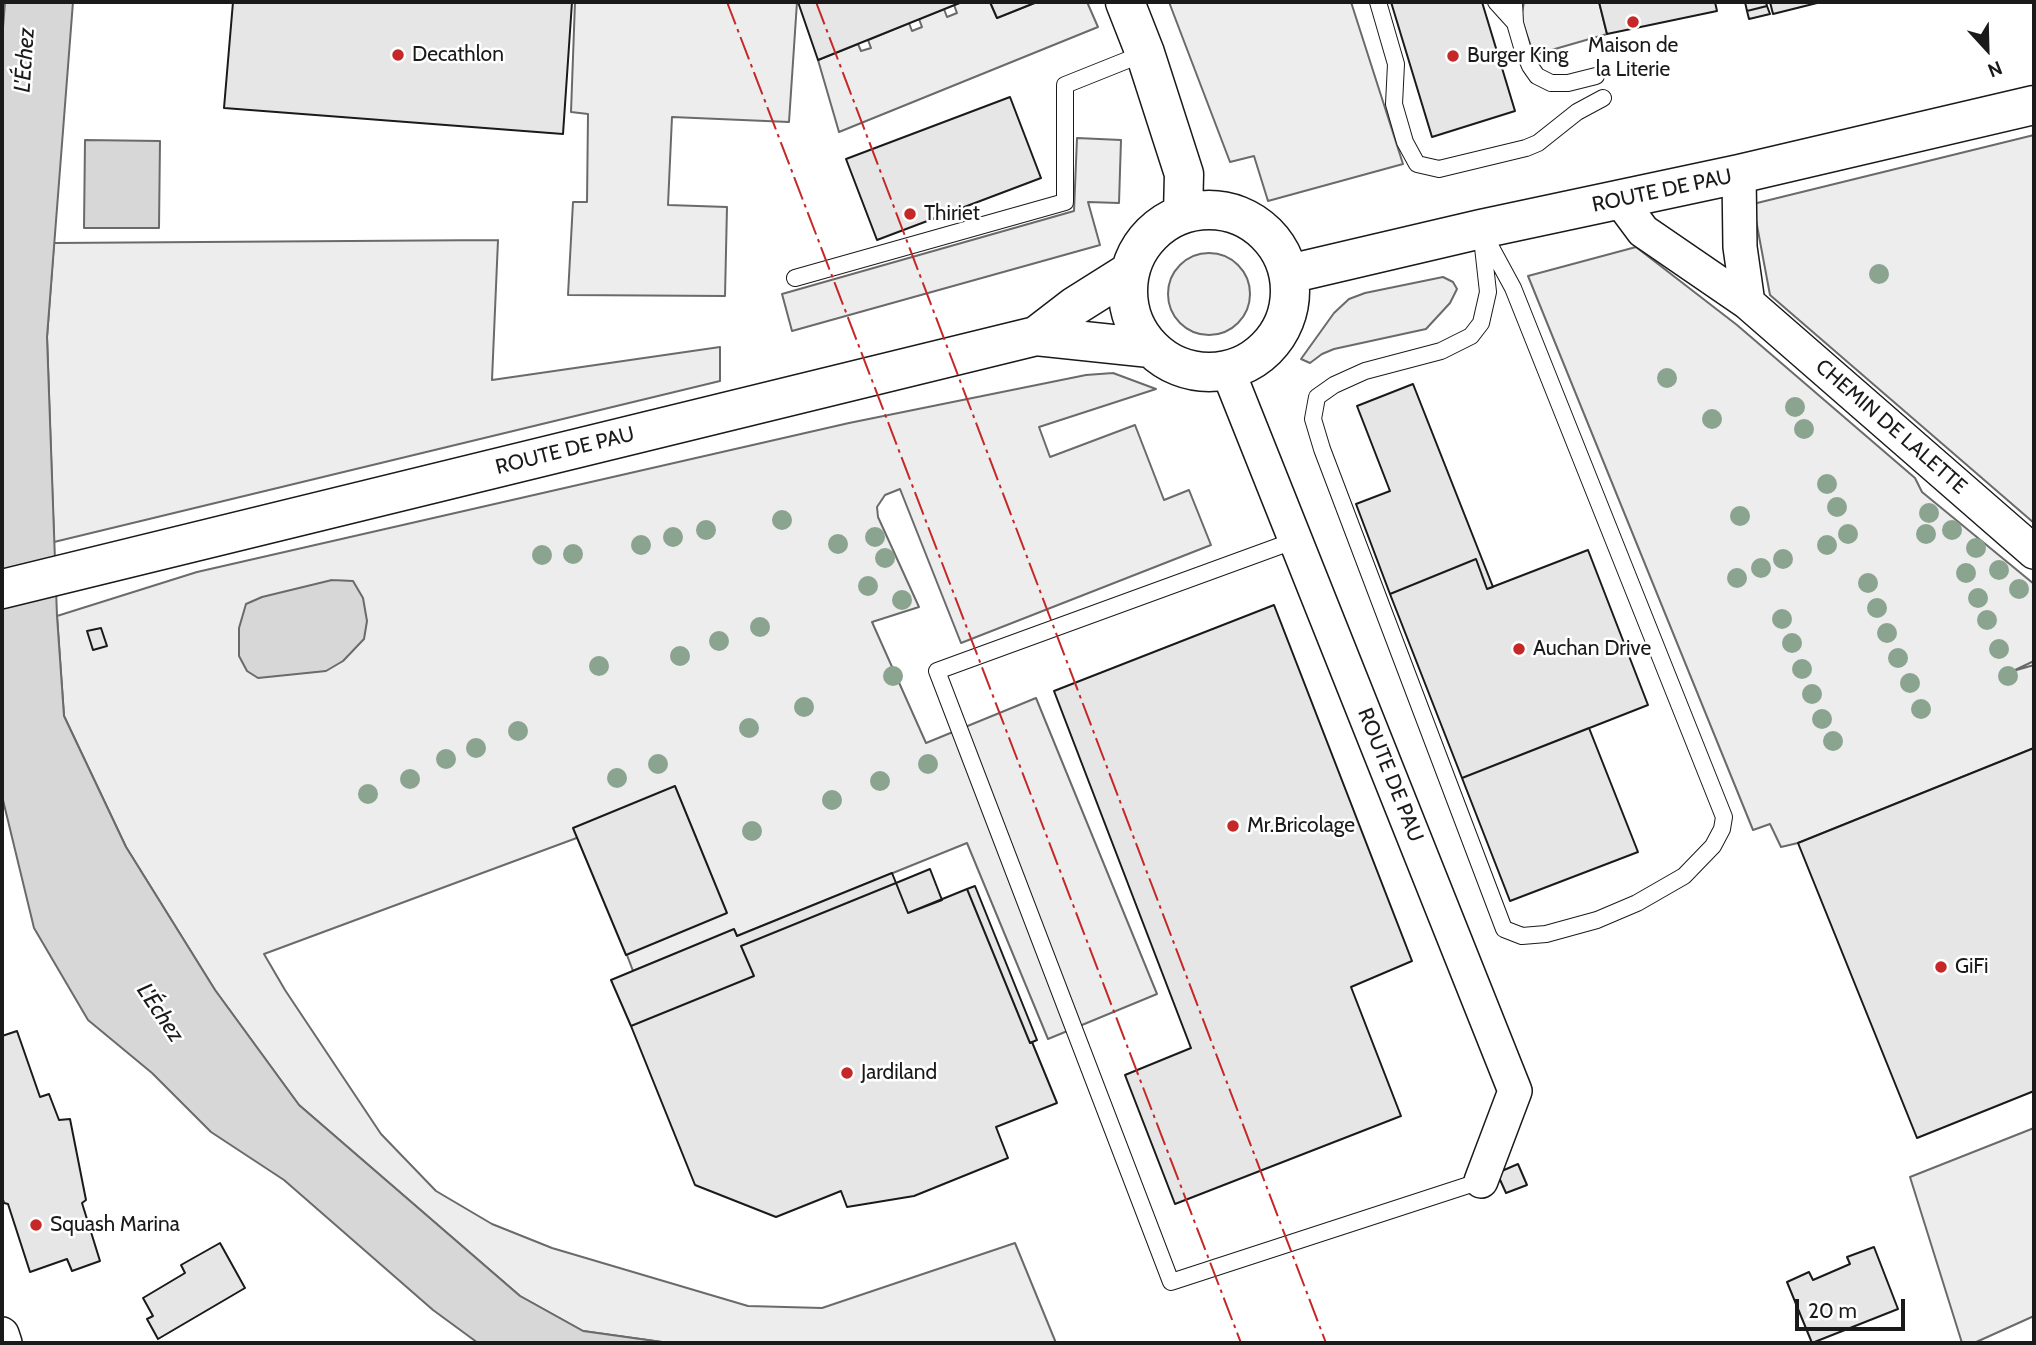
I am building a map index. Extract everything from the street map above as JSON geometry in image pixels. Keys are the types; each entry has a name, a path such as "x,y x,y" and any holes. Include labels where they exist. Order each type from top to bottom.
{"main road":[{"path":"1125,2 1145,53 1184,174 1183,214"},
{"name":"ROUTE DE PAU","path":"1289,274 2034,105"},
{"name":"ROUTE DE PAU","path":"1210,209 1237,214 1261,228 1279,249 1289,274 1290,299 1284,323 1271,345 1251,361 1228,371 1200,372 1172,364 1150,348 1134,325 1127,299 1129,272 1140,247 1158,226 1183,214 1210,209"},
{"name":"ROUTE DE PAU","path":"1037,336 1075,306 1129,272"},
{"name":"ROUTE DE PAU","path":"2,589 1037,336 1150,348"}],"street":[{"path":"1739,174 1740,247 1748,303"},
{"name":"CHEMIN DE LALETTE","path":"1620,200 1643,231 1748,303 2034,552"},
{"name":"ROUTE DE PAU","path":"1228,371 1515,1091 1481,1181"},
{"path":"2,1334 5,1343"}],"lane":[{"path":"1378,2 1396,64 1394,104 1405,142 1417,164 1439,169 1526,148 1538,143 1577,112 1603,98"},
{"path":"1496,2 1515,23"},
{"path":"1514,2 1515,23 1526,57 1537,76 1551,83 1568,83 1597,76"},
{"path":"795,278 1065,202 1065,85 1145,53"},
{"path":"1481,229 1513,288 1724,817 1722,829 1713,846 1684,876 1597,920 1546,934 1522,936 1504,929 1313,419 1317,397 1334,385 1374,368 1441,351 1471,335 1481,323 1489,292 1481,229"},
{"path":"1296,540 937,671 1171,1282 1481,1181"}],"shaded area":[{"path":"575,2 797,2 789,122 672,117 668,205 727,207 725,296 568,295 573,202 587,202 588,114 571,112"},
{"path":"962,2 990,2 997,18 1037,2 1087,2 1098,27 839,132 818,60 858,44 861,51 871,48 868,40 909,23 912,31 922,27 919,19 944,9 947,17 957,13 954,5"},
{"path":"1169,2 1351,2 1403,164 1268,201 1254,156 1230,162"},
{"path":"1524,2 1599,2 1607,34 1534,55 1521,18"},
{"path":"2034,135 2034,523 1770,295 1753,204"},
{"path":"1077,138 1121,140 1119,203 1088,202 1100,245 792,331 782,294 1074,211"},
{"path":"498,240 492,380 720,347 720,381 54,542 47,337 54,243"},
{"path":"1636,247 1737,325 1915,478 1922,492 2034,584 2034,661 2013,671 2034,665 2034,748 1798,843 1781,847 1770,824 1753,830 1528,276"},
{"path":"1209,253 1225,256 1238,265 1247,278 1250,294 1247,310 1238,323 1225,332 1209,335 1193,332 1180,323 1171,310 1168,294 1171,278 1180,265 1193,256"},
{"path":"1443,277 1453,282 1457,289 1450,303 1426,329 1334,349 1310,363 1301,359 1334,313 1349,299 1365,293"},
{"path":"1113,373 1156,389 1039,427 1050,457 1135,425 1164,500 1189,490 1211,545 961,643 900,489 885,495 877,507 878,517 919,607 872,622 926,743 1036,698 1157,994 1048,1039 967,843 737,936 734,930 633,971 582,836 264,954 381,1134 436,1191 492,1224 552,1248 748,1306 822,1308 1015,1243 1056,1343 669,1343 583,1331 520,1296 299,1105 215,990 126,847 64,716 57,616 197,572 849,423 1086,375"},
{"path":"2034,1128 2034,1316 1974,1343 1962,1343 1910,1177"}],"water":[{"name":"L'Échez","path":"5,2 73,2 47,337 57,616 64,716 126,847 215,990 299,1105 520,1296 583,1331 669,1343 478,1343 433,1310 284,1180 211,1132 152,1073 88,1020 34,928 2,796 2,40"},
{"path":"85,140 160,141 159,228 84,228"},
{"path":"332,580 353,581 363,598 367,621 364,639 343,661 326,671 258,678 247,671 239,656 239,628 246,604 262,597"}],"building":[{"name":"Decathlon","path":"233,2 572,2 563,134 224,108"},
{"path":"798,2 962,2 818,60"},
{"path":"990,2 1037,2 997,18"},
{"name":"Burger King","path":"1391,2 1482,2 1515,111 1432,137"},
{"name":"Maison de la Literie","path":"1599,2 1715,2 1717,11 1607,34"},
{"path":"1745,2 1766,2 1767,6 1747,11"},
{"path":"1770,2 1821,2 1773,14"},
{"path":"1767,6 1770,14 1749,19 1747,11"},
{"path":"1010,97 1041,178 877,240 846,159"},
{"path":"1413,384 1493,587 1487,589 1476,559 1390,594 1356,504 1390,491 1357,406"},
{"name":"Auchan Drive","path":"1588,550 1648,705 1462,778 1390,594 1476,559 1487,589"},
{"name":"Mr.Bricolage","path":"1274,605 1412,961 1351,987 1401,1116 1175,1204 1125,1075 1191,1048 1054,691"},
{"path":"101,628 107,646 93,650 87,631"},
{"path":"1589,728 1638,852 1510,901 1462,778"},
{"name":"GiFi","path":"2034,748 2034,1091 1917,1138 1798,843"},
{"path":"675,786 727,913 626,955 573,828"},
{"path":"930,869 942,900 908,913 896,883"},
{"path":"892,873 896,883 741,946 754,976 631,1026 611,980 734,929 737,936"},
{"name":"Jardiland","path":"896,883 908,913 967,889 1057,1103 996,1127 1008,1158 914,1196 847,1207 841,1191 776,1217 695,1185 631,1026 754,976 741,946"},
{"path":"975,886 1037,1040 1030,1043 967,889"},
{"path":"17,1031 40,1097 49,1094 59,1120 70,1119 86,1200 82,1203 100,1261 72,1271 67,1259 30,1272 8,1204 4,1203 2,1196 2,1036"},
{"path":"1518,1164 1527,1185 1506,1193 1497,1173"},
{"path":"220,1243 245,1288 158,1339 147,1319 153,1316 143,1298 185,1273 181,1265"},
{"path":"1874,1247 1898,1309 1812,1343 1787,1282 1809,1272 1813,1280 1850,1264 1847,1257"}],"power":[{"path":"727,2 1241,1343"},
{"path":"816,2 1326,1343"}],"place":[{"name":"Maison de la Literie","path":"1633,22"},
{"name":"Decathlon","path":"398,55"},
{"name":"Burger King","path":"1453,56"},
{"name":"Thiriet","path":"910,214"},
{"name":"Auchan Drive","path":"1519,649"},
{"name":"Mr.Bricolage","path":"1233,826"},
{"name":"GiFi","path":"1941,967"},
{"name":"Jardiland","path":"847,1073"},
{"name":"Squash Marina","path":"36,1225"}]}
